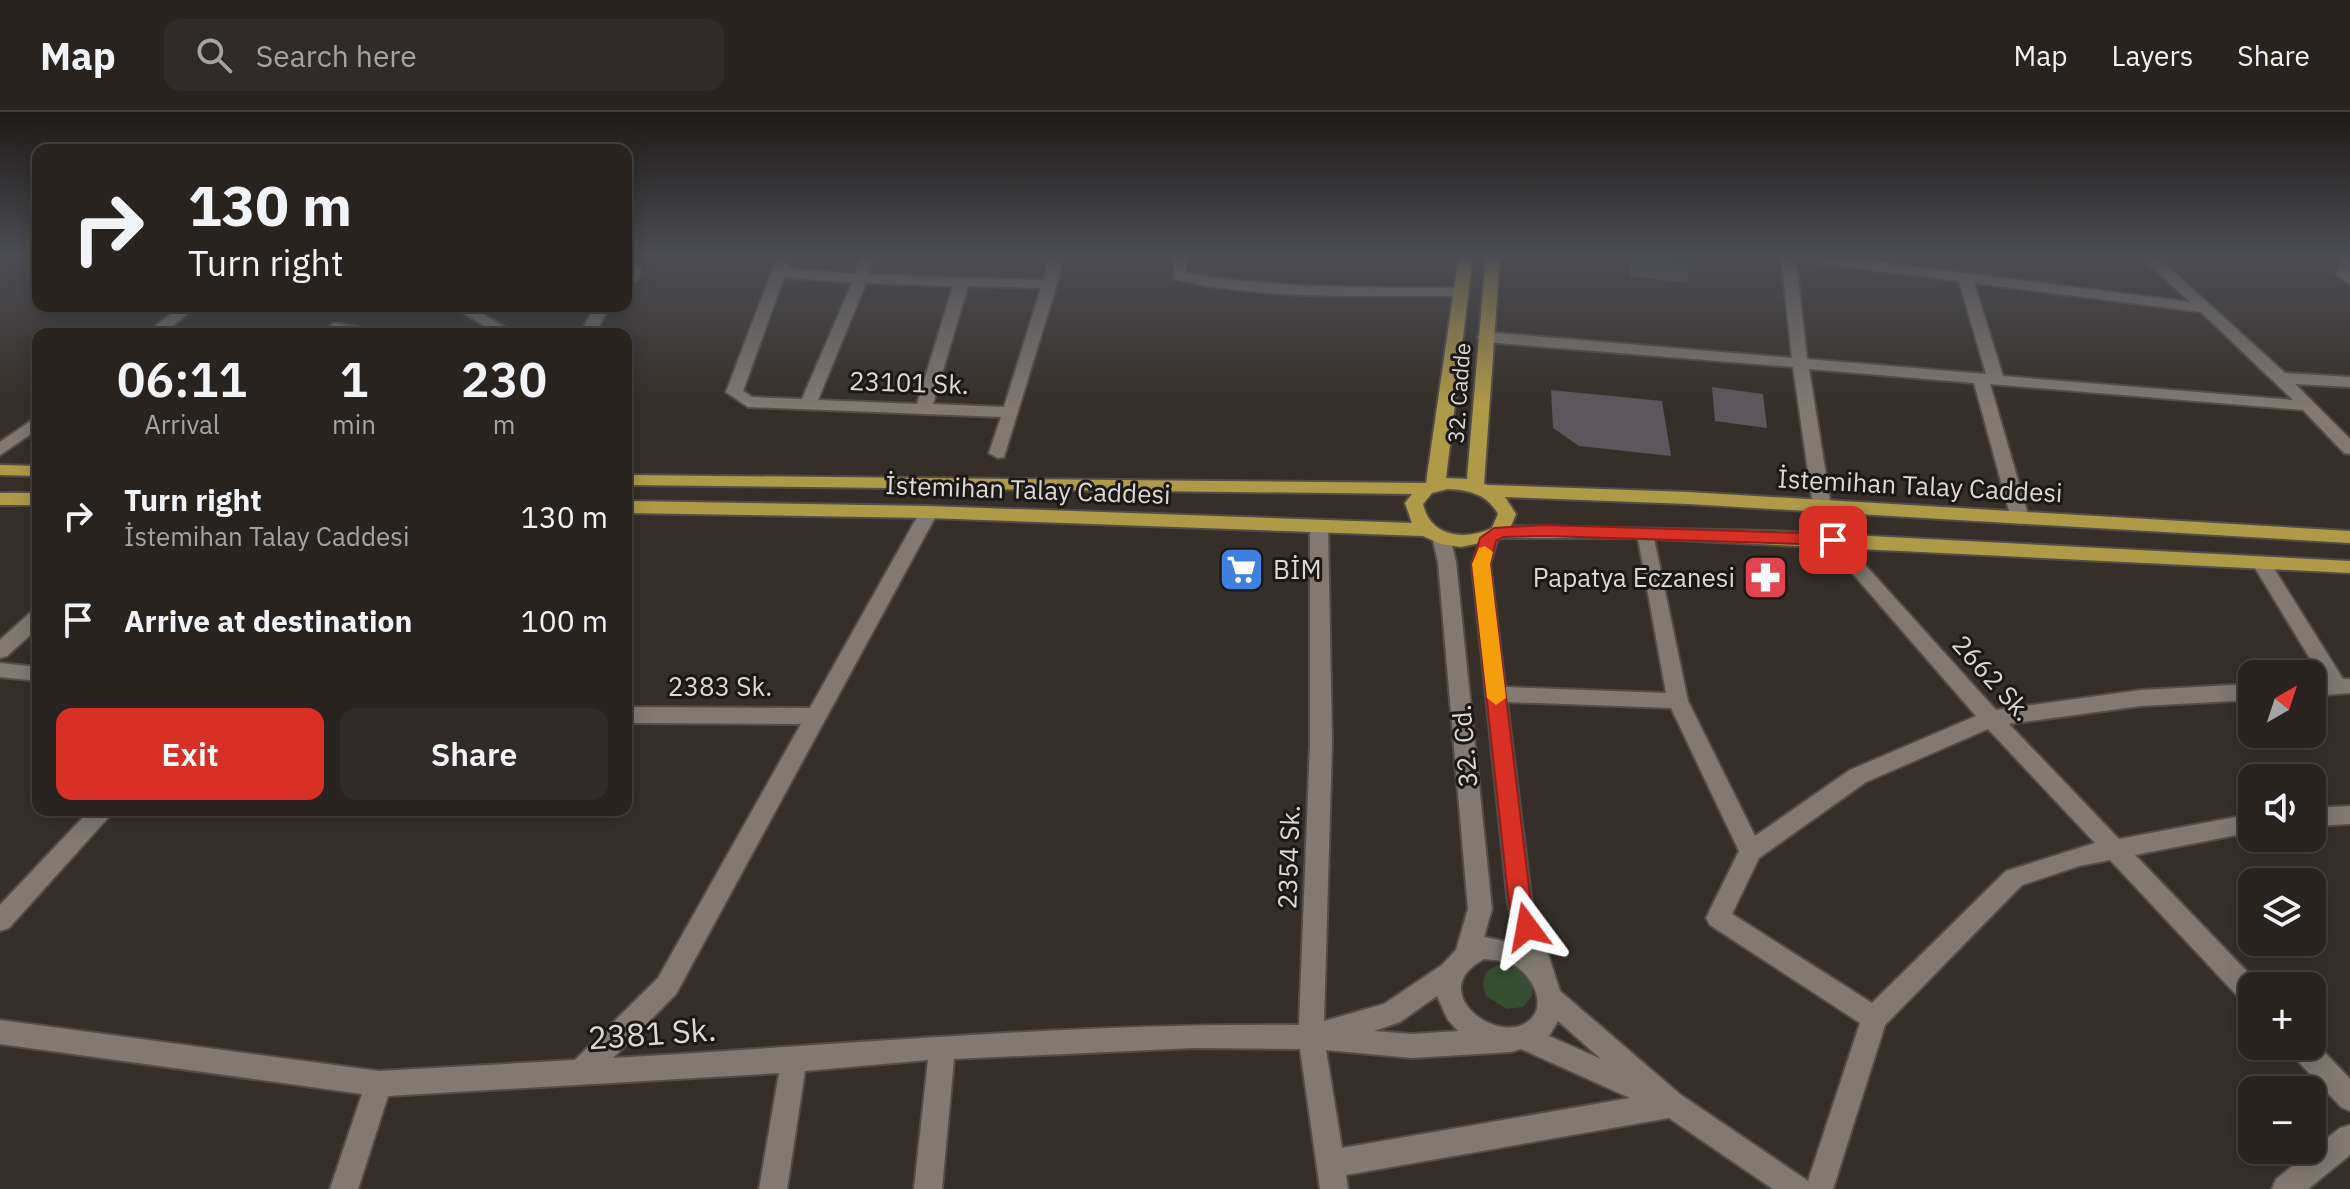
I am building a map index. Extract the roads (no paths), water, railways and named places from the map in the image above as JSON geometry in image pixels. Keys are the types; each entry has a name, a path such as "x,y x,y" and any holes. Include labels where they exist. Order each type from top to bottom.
{"main road":[{"name":"32. Cadde","path":"1431,487 1459,305"},
{"name":"32. Cadde","path":"1481,489 1488,305"},
{"path":"0,470 32,471"},
{"name":"İstemihan Talay Caddesi","path":"632,480 1431,487"},
{"path":"1494,535 1507,514 1503,506 1481,489 1448,483 1431,487 1414,503 1414,512 1435,534 1457,541 1494,535 1646,533 2149,554 2350,567"},
{"name":"İstemihan Talay Caddesi","path":"1481,489 2350,537"},
{"path":"0,499 32,499"},
{"name":"İstemihan Talay Caddesi","path":"632,507 929,512 1319,526 1435,534"}],"street":[{"name":"23101 Sk.","path":"768,305 734,392 748,402 1009,412"},
{"path":"808,404 850,305"},
{"path":"923,410 955,305"},
{"path":"998,453 1043,305"},
{"path":"1794,305 1822,506"},
{"path":"1972,305 2020,518"},
{"path":"2180,305 2202,308"},
{"path":"2199,305 2281,378 2350,449"},
{"path":"161,328 182,312"},
{"path":"469,312 498,328"},
{"path":"1485,337 2310,406"},
{"path":"2281,378 2350,382"},
{"path":"0,450 32,426"},
{"path":"580,1073 667,986 929,512"},
{"name":"2354 Sk.","path":"1319,526 1321,743 1311,1037 1331,1176"},
{"path":"1646,533 1678,701 1751,851"},
{"name":"32. Cd.","path":"1435,534 1447,562 1480,909 1467,953"},
{"name":"32. Cd.","path":"1494,535 1481,564 1520,904 1545,986"},
{"name":"2662 Sk.","path":"1833,540 1991,719 2238,979"},
{"path":"2261,563 2344,686"},
{"path":"0,651 32,622"},
{"path":"0,670 32,673"},
{"path":"1874,1018 1718,918 1751,851 1858,776 1991,719 2141,698 2238,693"},
{"path":"1496,694 1678,701"},
{"name":"2383 Sk.","path":"632,715 814,716"},
{"path":"2326,816 2350,815"},
{"path":"0,921 98,816"},
{"path":"1819,1189 1874,1018 2014,878 2079,856 2238,826"},
{"path":"1672,1104 1516,1039 1491,1038 1474,1030 1460,1018 1451,1004 1447,989 1449,974 1456,962 1467,953 1482,948 1514,953 1545,986 1672,1104 1797,1189"},
{"path":"1311,1037 1391,1014 1449,974"},
{"path":"1311,1037 1412,1046 1516,1039 1538,1030 1547,1018 1545,986"},
{"name":"2381 Sk.","path":"4,1038 379,1084 794,1060 942,1047 1194,1036 1311,1037"},
{"path":"928,1189 942,1047"},
{"path":"773,1189 794,1060"},
{"path":"2314,1060 2350,1098"},
{"path":"344,1189 379,1084"},
{"path":"1331,1176 1672,1104"},
{"path":"2286,1189 2350,1138"}],"place":[{"name":"BİM","path":"1242,570"},
{"name":"Papatya Eczanesi","path":"1766,578"}]}
